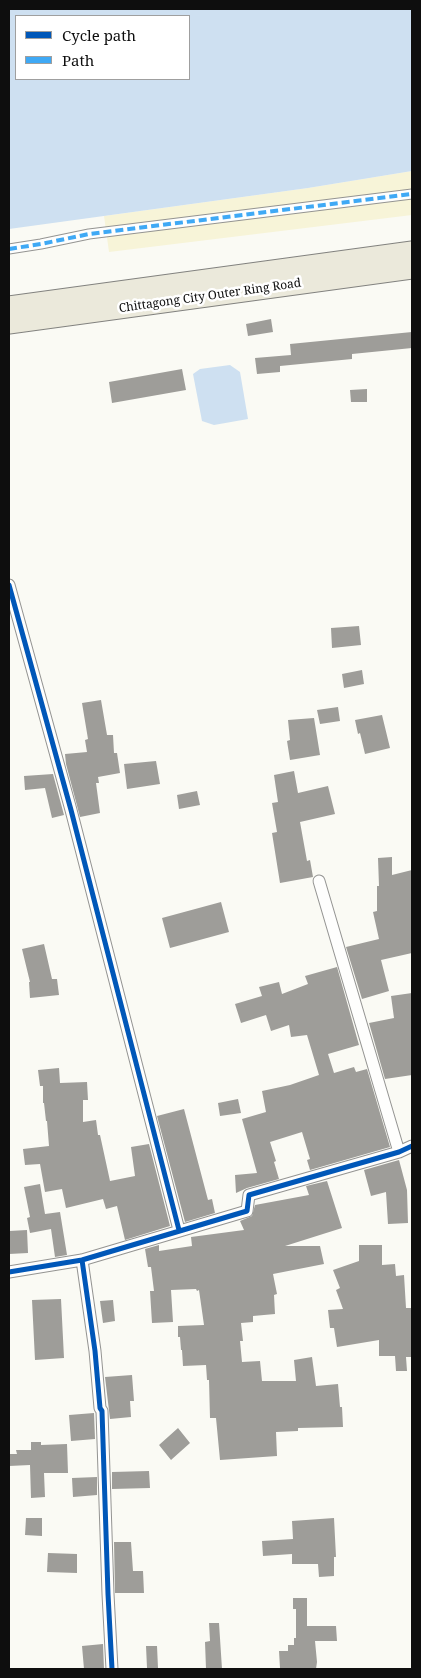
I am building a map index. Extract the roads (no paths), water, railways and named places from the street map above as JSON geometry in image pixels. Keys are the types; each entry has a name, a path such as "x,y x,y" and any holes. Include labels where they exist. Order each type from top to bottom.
{"main road":[{"name":"Chittagong City Outer Ring Road","path":"9,306 412,251"},
{"name":"Chittagong City Outer Ring Road","path":"9,324 412,268"}],"street":[{"path":"9,249 89,234 412,194"},
{"path":"9,585 70,810 179,1230"},
{"path":"319,881 400,1152"},
{"path":"9,1272 82,1260 247,1211 249,1195 400,1152 412,1146"},
{"path":"82,1260 95,1351 100,1408 102,1411 112,1669"}],"water":[{"path":"9,9 412,9 412,171 308,188 9,229"},
{"path":"230,365 240,372 248,419 214,425 202,421 193,374 200,369"}]}
